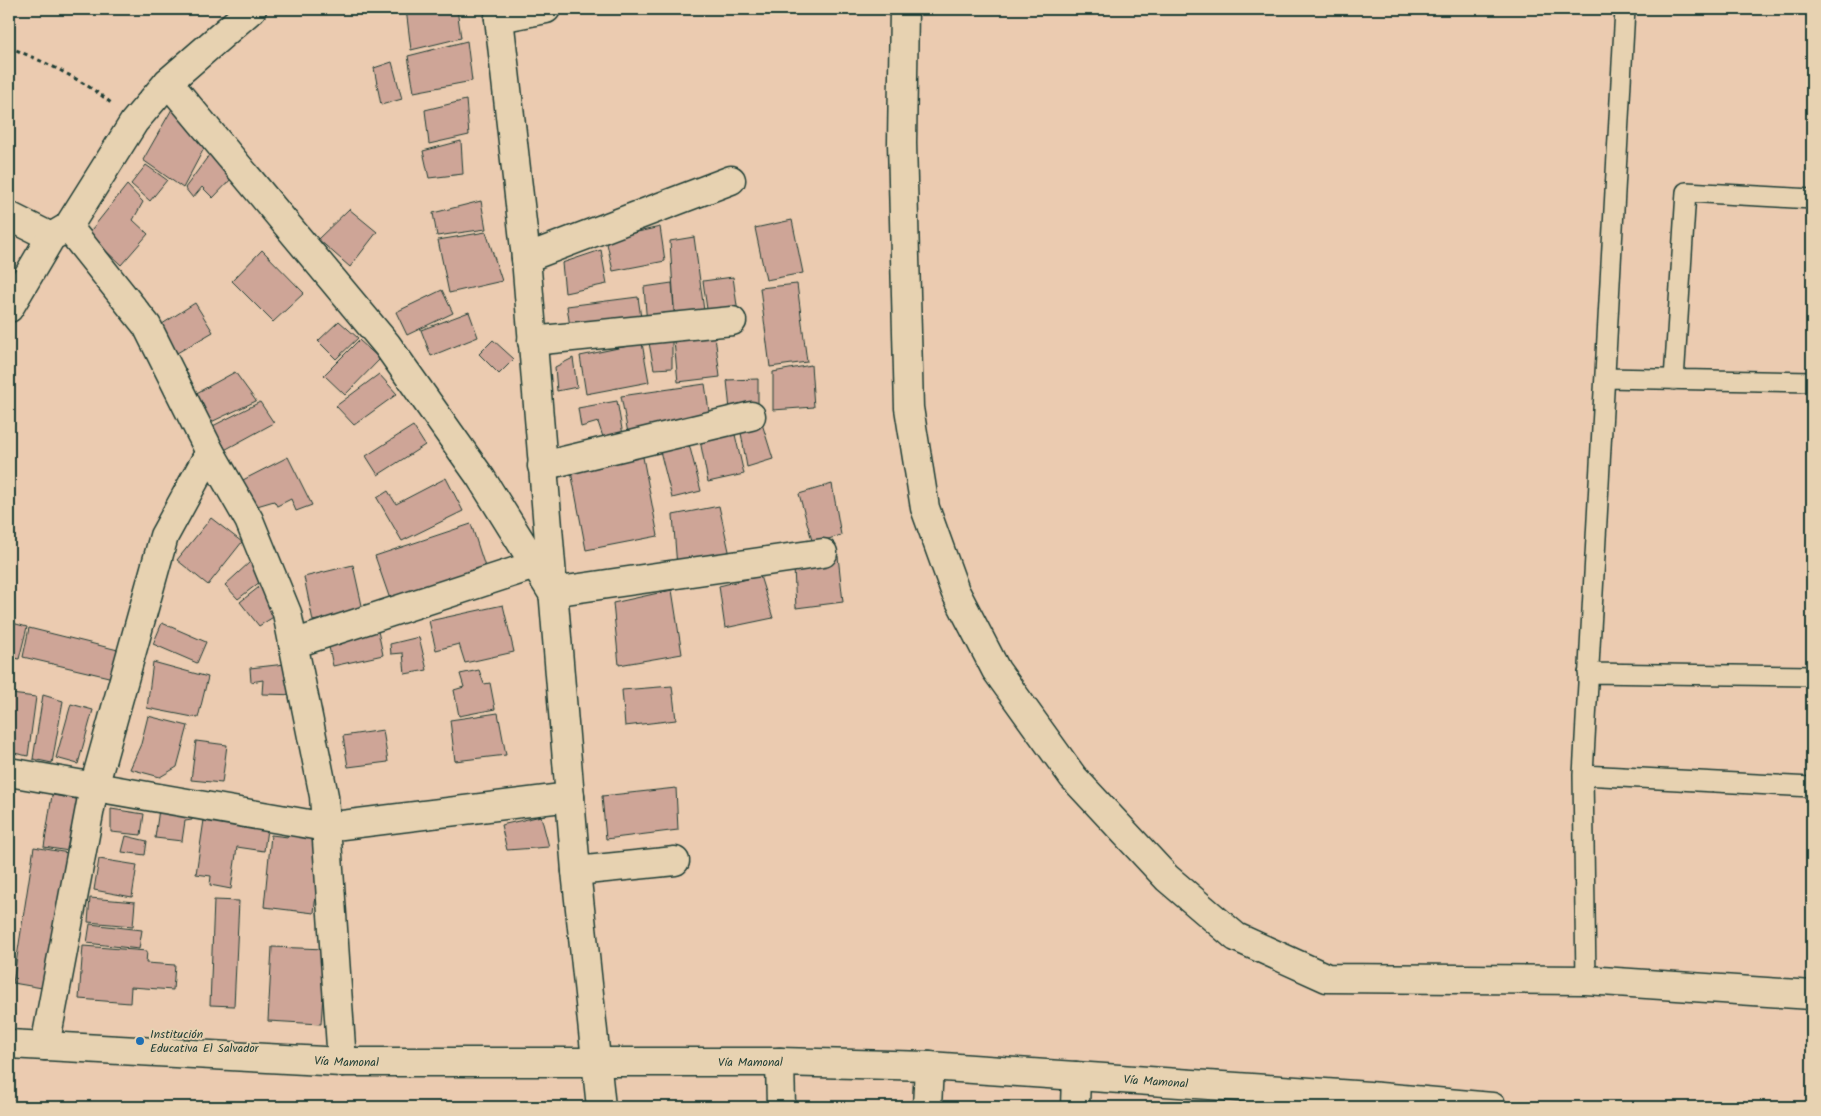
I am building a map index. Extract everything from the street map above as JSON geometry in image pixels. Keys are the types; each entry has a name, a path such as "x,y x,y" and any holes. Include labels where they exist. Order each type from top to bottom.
{"street":[{"path":"9,308 134,122 168,82 252,9"},
{"path":"546,9 499,14 526,258 576,871 601,1107"},
{"path":"904,9 902,143 909,408 925,508 954,590 996,670 1073,777 1167,878 1236,937 1327,978 1586,980 1812,995"},
{"path":"168,82 387,346 481,478 552,592"},
{"path":"526,258 731,180"},
{"path":"9,216 59,232 147,326 210,452 248,520 287,613 324,796 342,1062"},
{"path":"532,341 732,321"},
{"path":"542,466 750,416"},
{"path":"46,1046 94,787 164,536 210,452"},
{"path":"552,592 824,553"},
{"path":"293,644 535,565"},
{"path":"9,772 326,827 570,797"},
{"path":"576,871 675,861"},
{"name":"Vía Mamonal","path":"9,1044 342,1062 780,1062 929,1066 1076,1076 1221,1097 1492,1107"},
{"path":"780,1062 781,1107"},
{"path":"927,1107 929,1066"},
{"path":"1075,1107 1076,1076"}],"lane":[{"path":"1586,980 1583,775 1625,9"},
{"path":"1674,380 1686,192 1812,199"},
{"path":"1605,378 1812,382"},
{"path":"1588,673 1812,676"},
{"path":"1583,775 1812,787"}],"path":[{"path":"9,47 40,60 95,90 134,122"}],"building":[{"path":"406,9 457,9 461,38 411,50"},
{"path":"467,41 472,81 414,92 408,56"},
{"path":"392,62 402,99 381,105 374,68"},
{"path":"466,100 469,135 429,144 425,110"},
{"path":"172,109 211,135 183,188 143,160"},
{"path":"461,141 463,174 429,178 423,151"},
{"path":"212,151 234,176 213,198 202,187 193,198 185,188"},
{"path":"146,165 167,180 150,201 131,184"},
{"path":"127,185 143,202 133,220 148,234 121,265 88,234"},
{"path":"481,201 486,229 437,236 433,213"},
{"path":"349,209 377,232 350,267 318,239"},
{"path":"792,220 803,273 766,280 755,228"},
{"path":"660,227 665,261 613,271 606,239"},
{"path":"486,232 502,281 449,293 438,240"},
{"path":"694,237 705,318 675,323 670,241"},
{"path":"262,250 304,293 273,322 232,281"},
{"path":"601,250 607,284 565,293 562,263"},
{"path":"733,277 738,313 708,316 703,281"},
{"path":"672,283 675,323 647,325 644,287"},
{"path":"797,284 807,362 770,367 760,288"},
{"path":"442,290 453,313 407,335 396,312"},
{"path":"638,297 642,325 571,334 567,306"},
{"path":"195,303 213,332 177,353 159,326"},
{"path":"469,312 478,337 431,356 421,330"},
{"path":"339,321 358,338 336,359 318,341"},
{"path":"672,334 672,368 654,369 649,343"},
{"path":"715,336 720,377 678,382 674,341"},
{"path":"359,340 380,359 345,395 324,375"},
{"path":"493,340 514,359 499,374 479,354"},
{"path":"642,343 649,382 586,394 580,356"},
{"path":"573,358 577,387 557,391 555,367"},
{"path":"811,365 814,407 773,410 773,372"},
{"path":"235,372 256,401 209,423 191,396"},
{"path":"379,374 397,394 354,425 336,406"},
{"path":"758,379 758,408 730,410 727,380"},
{"path":"705,384 710,418 628,433 621,396"},
{"path":"617,401 623,435 604,440 598,422 581,427 578,408"},
{"path":"260,402 274,423 219,453 205,430"},
{"path":"759,414 773,459 747,467 740,427"},
{"path":"413,426 425,445 378,475 366,456"},
{"path":"733,426 744,474 708,482 699,435"},
{"path":"689,444 701,491 672,498 660,451"},
{"path":"642,452 658,536 586,550 570,466"},
{"path":"288,457 312,505 296,511 291,499 277,506 274,501 257,506 241,481"},
{"path":"446,478 463,511 402,541 377,498 388,491 396,504"},
{"path":"832,484 841,535 813,544 799,494"},
{"path":"719,506 731,560 677,567 673,515"},
{"path":"211,518 242,542 208,585 177,560"},
{"path":"471,524 488,576 391,602 375,556"},
{"path":"838,556 843,602 796,608 794,568"},
{"path":"250,562 265,578 238,599 225,585"},
{"path":"353,565 363,610 313,621 304,577"},
{"path":"760,576 773,618 725,628 719,586"},
{"path":"263,584 283,611 259,626 240,602"},
{"path":"672,590 682,654 619,665 613,603"},
{"path":"503,605 514,652 465,663 459,644 436,650 429,621"},
{"path":"9,622 27,627 19,659 9,656"},
{"path":"162,623 206,642 197,663 153,644"},
{"path":"29,628 122,651 113,678 23,657"},
{"path":"378,631 383,655 333,666 328,642"},
{"path":"419,637 427,670 405,674 403,653 391,654 390,644"},
{"path":"153,662 208,677 198,718 147,708"},
{"path":"294,663 301,695 262,694 263,680 251,682 250,668"},
{"path":"479,670 484,684 490,683 495,709 459,716 454,690 464,687 460,674"},
{"path":"672,686 676,720 625,726 622,690"},
{"path":"11,694 36,697 28,756 9,752"},
{"path":"43,695 63,701 52,763 33,759"},
{"path":"71,704 93,710 78,764 56,758"},
{"path":"498,713 506,755 455,761 450,720"},
{"path":"148,716 188,726 177,767 160,777 130,769 141,744"},
{"path":"383,730 388,762 348,767 343,736"},
{"path":"196,741 227,745 222,783 191,780"},
{"path":"676,788 678,830 606,839 602,796"},
{"path":"52,795 83,800 75,852 44,847"},
{"path":"111,809 144,814 141,835 111,832"},
{"path":"159,809 193,813 192,820 185,821 182,841 155,838"},
{"path":"541,816 549,847 507,850 501,825"},
{"path":"204,820 267,829 264,851 237,847 231,889 210,885 211,876 196,874"},
{"path":"289,830 322,833 314,913 264,907 271,835 288,837"},
{"path":"126,836 147,841 145,855 122,852"},
{"path":"34,847 74,854 48,989 13,983"},
{"path":"99,859 137,865 132,897 94,890"},
{"path":"90,898 135,902 133,926 88,922"},
{"path":"214,900 239,901 234,1006 210,1005"},
{"path":"90,924 142,930 139,949 87,943"},
{"path":"83,946 147,951 146,963 175,965 173,990 131,987 130,1003 79,999"},
{"path":"272,947 326,949 321,1024 268,1021"},
{"path":"9,1091 12,1091 12,1107 9,1107"}],"place":[{"name":"Institución Educativa El Salvador","path":"140,1041"}]}
